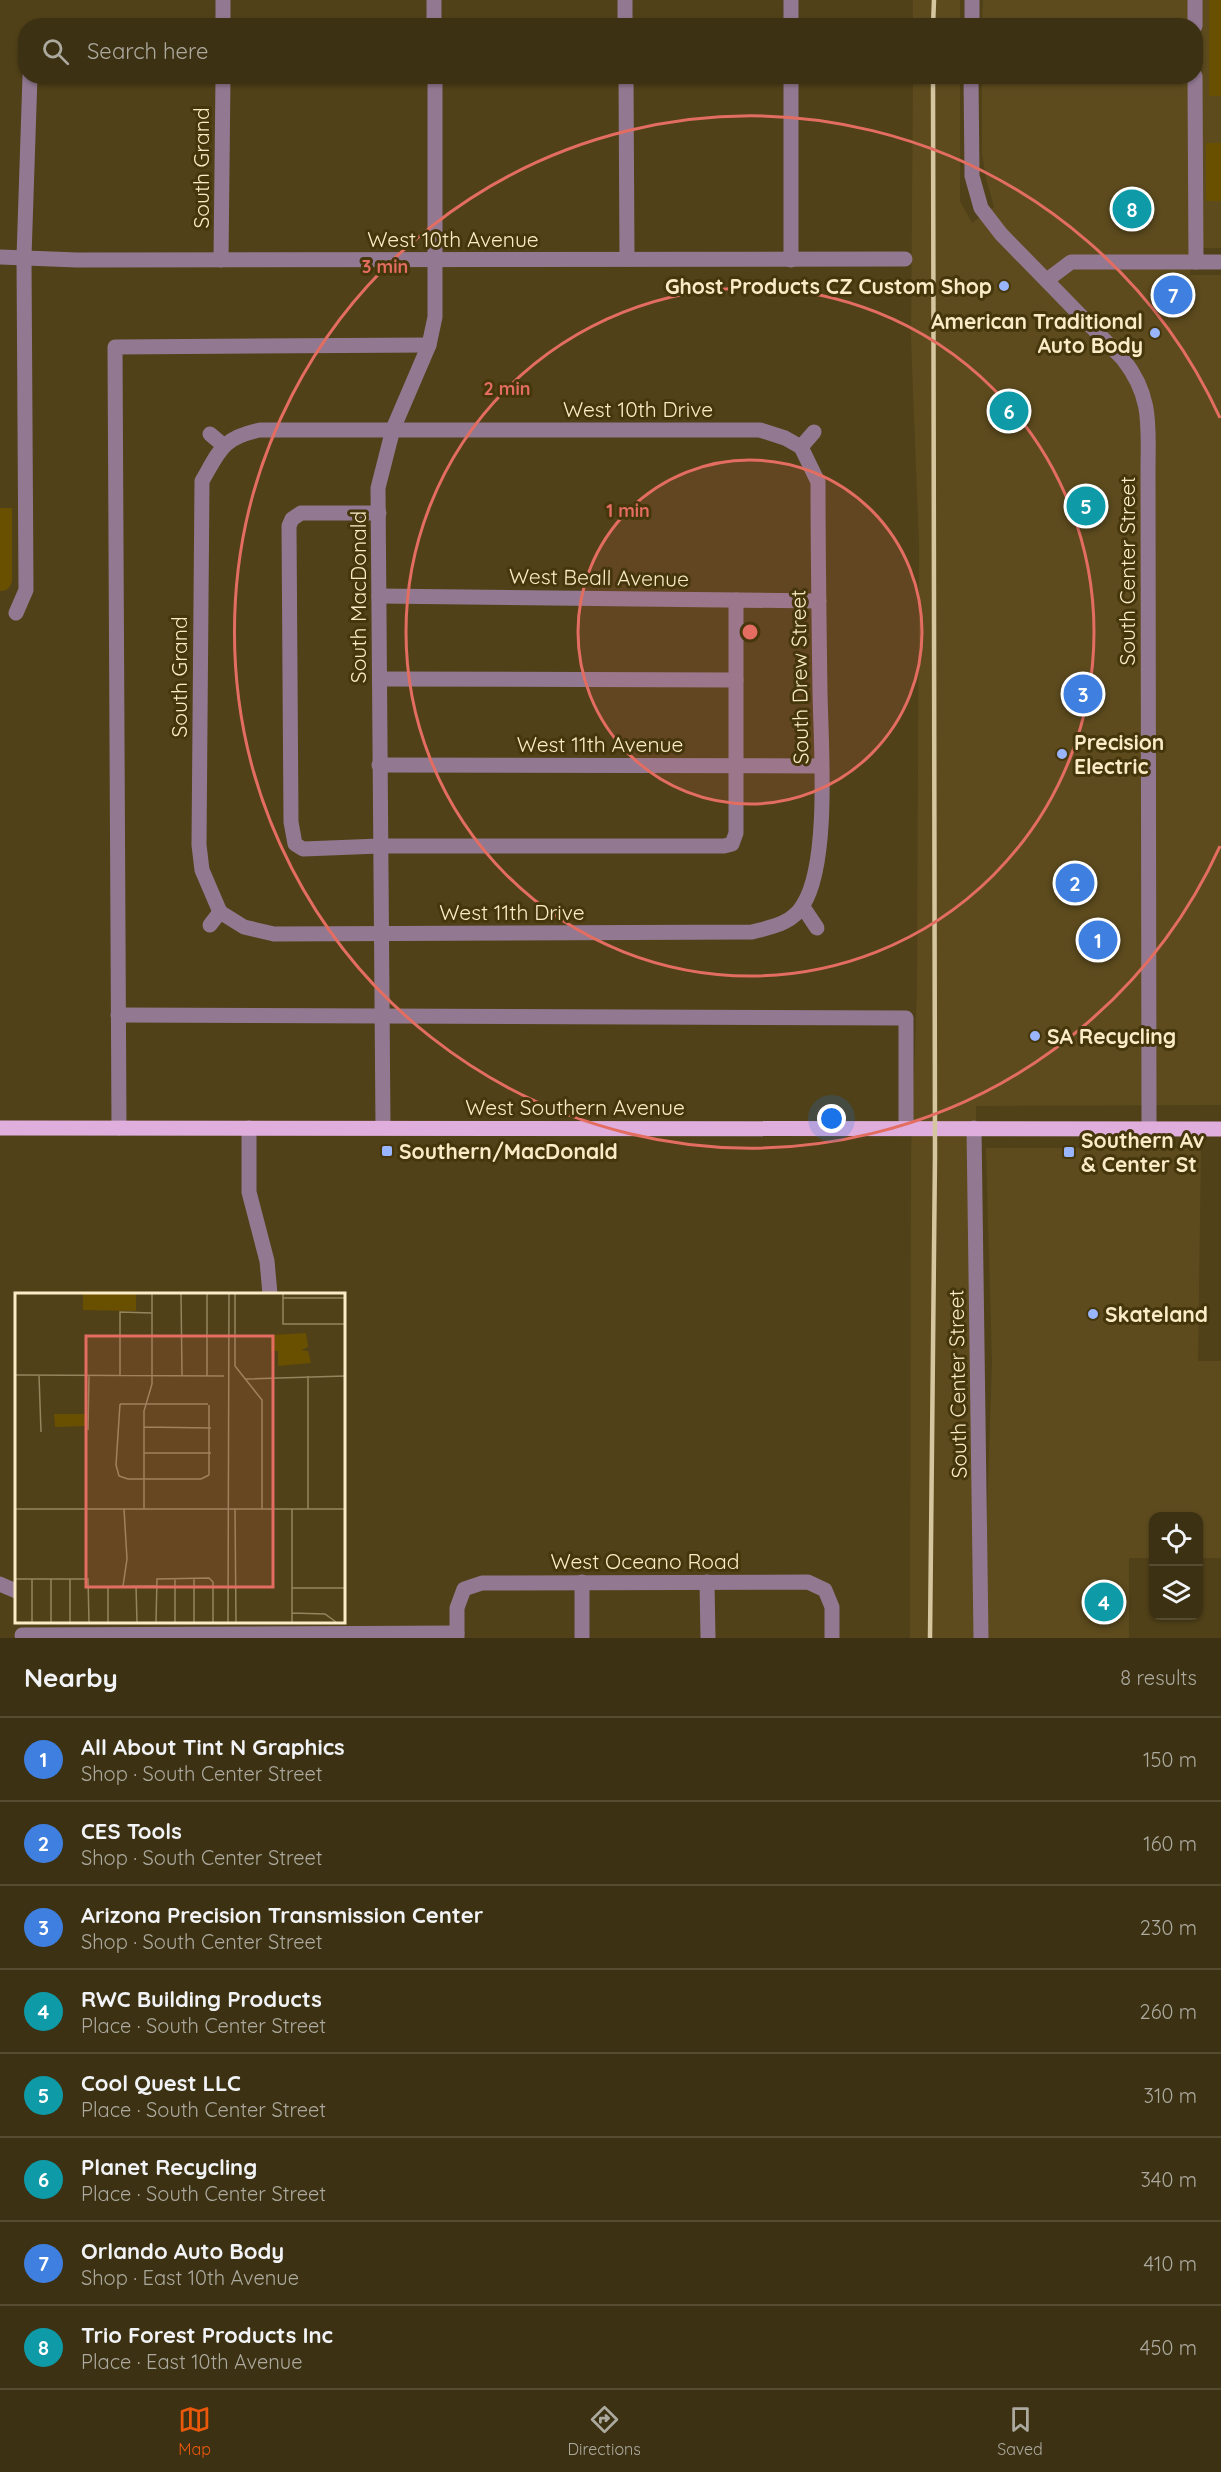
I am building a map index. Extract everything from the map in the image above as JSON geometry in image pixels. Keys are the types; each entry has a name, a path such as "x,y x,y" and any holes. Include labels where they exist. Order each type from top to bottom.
{"main road":[{"name":"West Southern Avenue","path":"0,1128 1221,1129"}],"street":[{"path":"223,0 223,18"},
{"path":"434,0 434,18"},
{"path":"625,0 625,18"},
{"path":"791,0 791,18"},
{"path":"972,0 972,18"},
{"path":"1195,0 1195,18"},
{"path":"16,613 26,590 24,257 30,84"},
{"name":"South Grand","path":"221,260 223,84"},
{"name":"South MacDonald","path":"383,1127 378,488 393,429 429,345 435,317 435,84"},
{"path":"626,84 627,260"},
{"path":"791,84 791,260"},
{"name":"South Center Street","path":"972,84 972,176 981,208 996,228 1136,375 1144,394 1148,416 1149,1129"},
{"path":"1195,84 1196,262"},
{"name":"West 10th Avenue","path":"0,257 76,260 905,260"},
{"path":"1047,280 1071,262 1221,262"},
{"path":"119,1128 115,347 429,345"},
{"name":"West 10th Drive","path":"223,445 240,434 260,430 760,430 785,438 801,447"},
{"path":"801,447 814,432"},
{"path":"210,434 223,445"},
{"name":"South Grand","path":"220,912 202,870 199,845 202,481 223,445"},
{"name":"South Drew Street","path":"801,447 818,482 821,766 819,860 812,886 802,907"},
{"path":"379,513 301,513 292,519 289,526 291,822 295,844 303,849 381,846 724,846 732,844 736,833 736,600"},
{"name":"West Beall Avenue","path":"380,596 819,601"},
{"path":"380,679 736,680"},
{"name":"West 11th Avenue","path":"380,765 821,766"},
{"path":"802,907 817,928"},
{"name":"West 11th Drive","path":"220,912 244,927 274,934 752,932 788,922 802,907"},
{"path":"210,925 220,912"},
{"path":"118,1015 906,1018 906,1128"},
{"path":"249,1128 249,1192 267,1261 270,1293"},
{"name":"South Center Street","path":"974,1128 981,1638"},
{"path":"582,1582 582,1638"},
{"path":"707,1582 708,1638"},
{"name":"West Oceano Road","path":"457,1636 457,1608 464,1589 482,1583 808,1582 825,1590 832,1607 832,1638"},
{"path":"0,1584 15,1590"},
{"path":"22,1632 148,1636 246,1628 332,1636 457,1636"}],"shaded area":[{"path":"913,0 960,0 960,18 913,18"},
{"path":"983,0 1188,0 1189,18 982,18"},
{"path":"1201,0 1221,0 1221,248 1202,248 1203,18 1201,18"},
{"path":"1209,0 1221,0 1221,96 1209,96"},
{"path":"913,84 960,84 960,201 972,223 994,207 982,153 982,84 1189,84 1190,275 1221,275 1221,1105 976,1106 977,1638 910,1638 911,1153 917,993 919,543 911,340"},
{"path":"1206,143 1221,143 1221,201 1206,201"},
{"path":"0,508 12,508 12,581 8,589 0,591"},
{"path":"986,1148 1201,1148 1198,1361 1221,1361 1221,1558 1203,1558 1203,1512 1149,1512 1149,1558 1129,1558 1129,1638 983,1638 992,1362"}],"railway":[{"path":"933,18 934,0"},
{"path":"930,1638 935,1155 933,84"}],"place":[{"name":"Trio Forest Products Inc","path":"1132,209"},
{"name":"Ghost Products CZ Custom Shop","path":"1004,286"},
{"name":"Orlando Auto Body","path":"1173,295"},
{"name":"American Traditional Auto Body","path":"1155,333"},
{"name":"Planet Recycling","path":"1009,411"},
{"name":"Cool Quest LLC","path":"1086,506"},
{"name":"Arizona Precision Transmission Center","path":"1083,694"},
{"name":"Precision Electric","path":"1062,754"},
{"name":"CES Tools","path":"1075,883"},
{"name":"All About Tint N Graphics","path":"1098,940"},
{"name":"SA Recycling","path":"1035,1036"},
{"name":"Southern/MacDonald","path":"387,1151"},
{"name":"Southern Av & Center St","path":"1069,1152"},
{"name":"Skateland","path":"1093,1314"},
{"name":"RWC Building Products","path":"1104,1602"}]}
